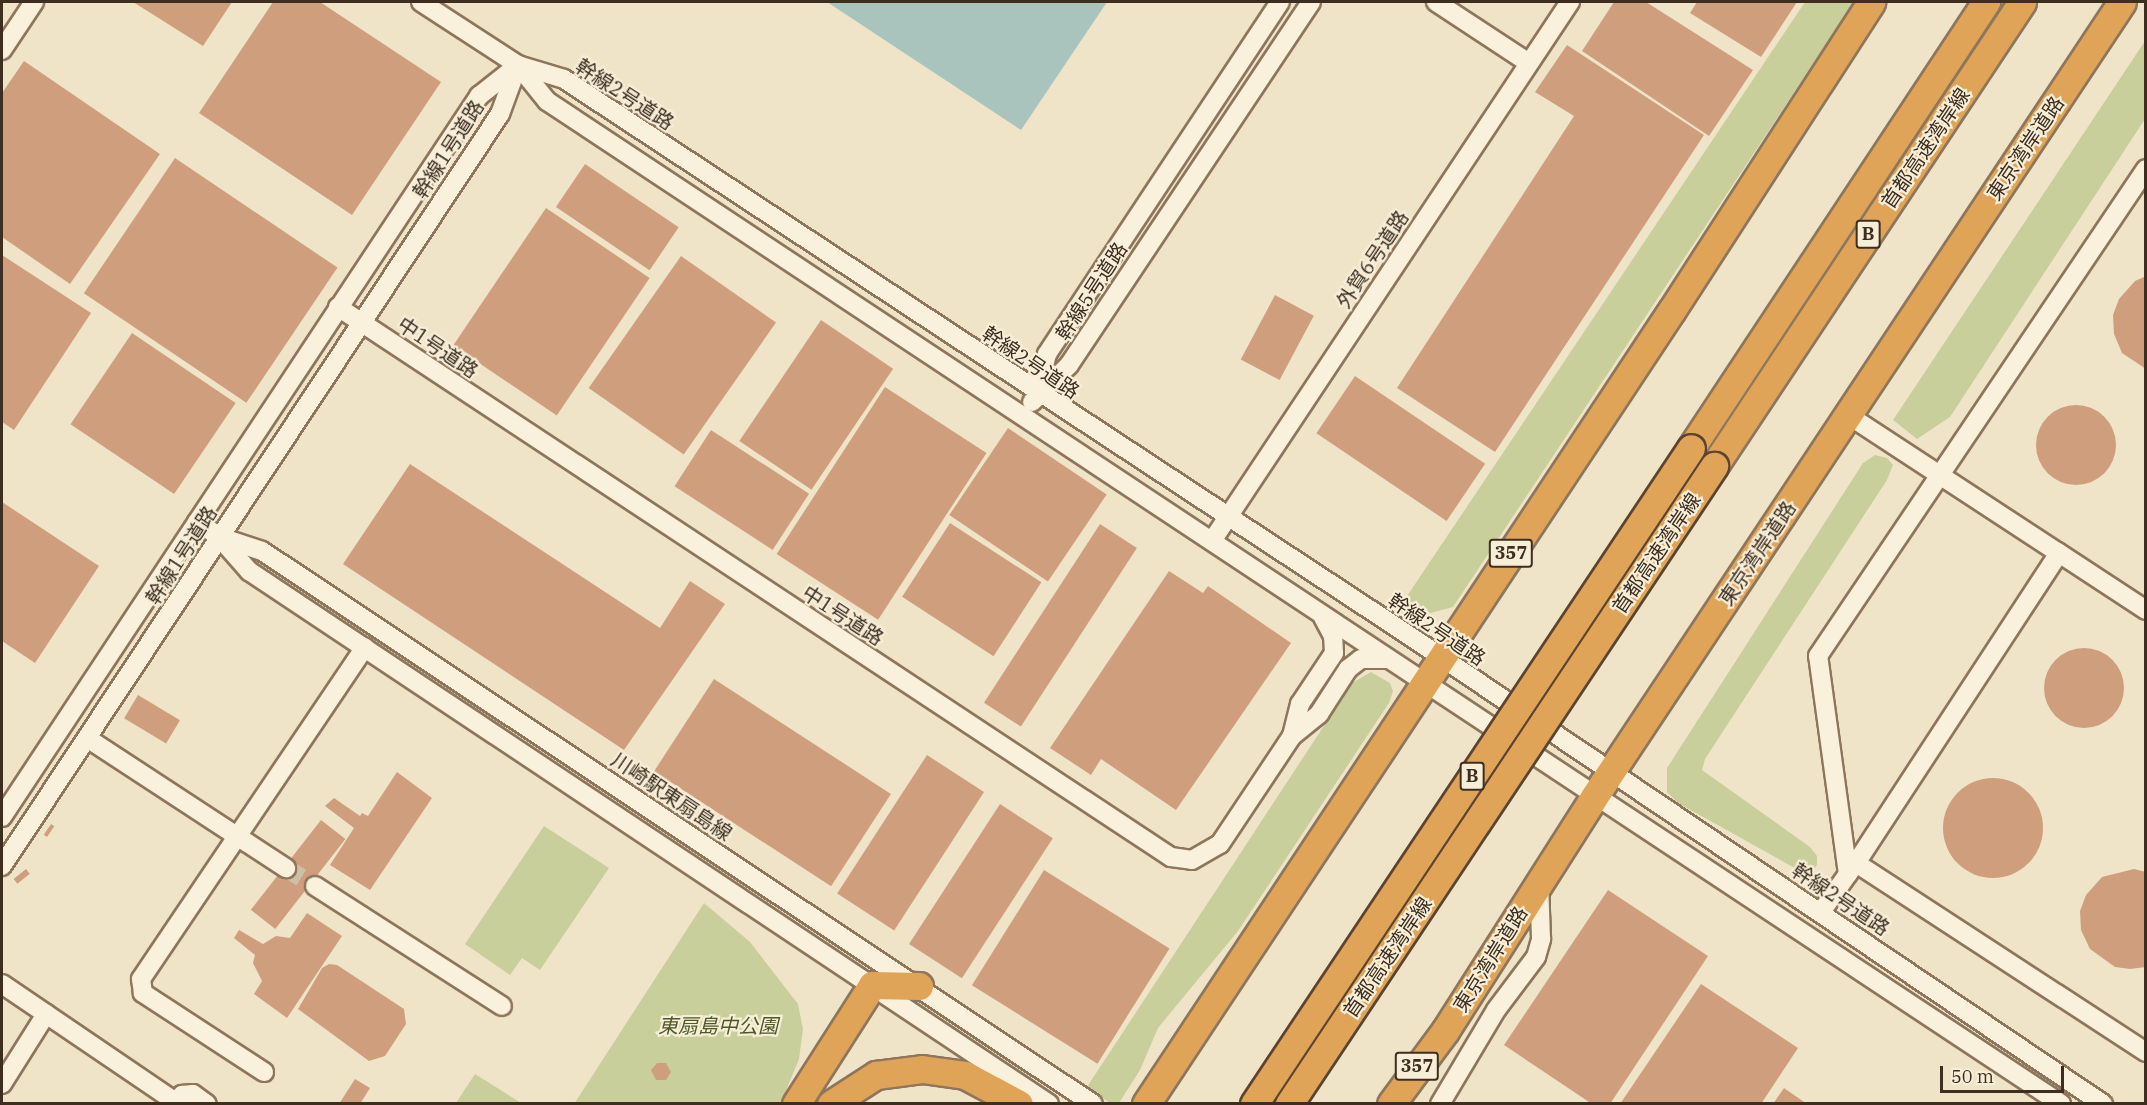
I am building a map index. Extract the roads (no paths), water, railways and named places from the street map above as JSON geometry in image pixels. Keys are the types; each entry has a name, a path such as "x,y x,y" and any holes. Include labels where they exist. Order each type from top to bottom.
{"highway":[{"name":"357","path":"1146,1103 1871,2"},
{"name":"首都高速湾岸線","path":"1254,1104 1986,2"},
{"name":"首都高速湾岸線","path":"1290,1104 2022,2"},
{"name":"東京湾岸道路","path":"1391,1104 1444,1031 1594,797 2122,2"},
{"path":"796,1104 872,985 919,986"},
{"name":"357","path":"1409,1104 1444,1031"},
{"path":"831,1104 845,1091 876,1075 922,1069 965,1075 1019,1104"}],"street":[{"path":"2,50 34,2"},
{"path":"421,2 518,65 547,101 1594,797 2061,1104"},
{"name":"幹線5号道路","path":"1037,393 1047,354 1280,2"},
{"name":"幹線5号道路","path":"1037,393 1069,365 1311,2"},
{"path":"1436,2 1529,63"},
{"name":"外貿6号道路","path":"1212,541 1570,2"},
{"name":"幹線1号道路","path":"2,817 479,96 518,65"},
{"name":"幹線1号道路","path":"2,866 500,114 518,65"},
{"name":"幹線2号道路","path":"518,65 564,79 1612,771 2103,1104"},
{"path":"2145,169 1818,656 1852,868 2145,1052"},
{"name":"中1号道路","path":"338,307 1172,858 1201,857 1220,844 1292,736 1319,714 1354,663 1372,658 1388,660"},
{"path":"1023,416 1037,393"},
{"path":"1848,415 2145,610"},
{"name":"川崎駅東扇島線","path":"197,522 220,537 262,551 919,986 1093,1104"},
{"name":"川崎駅東扇島線","path":"220,537 249,572 1049,1104"},
{"path":"1821,912 2059,553"},
{"name":"中1号道路","path":"1292,736 1300,704 1334,653 1333,636 1322,616"},
{"path":"264,1072 143,993 141,979 238,838 364,647"},
{"path":"87,738 286,868"},
{"path":"1440,1104 1496,1010 1536,957 1541,939 1539,881"},
{"path":"315,886 502,1006"},
{"path":"2,984 177,1103 182,1095 193,1094 207,1104"},
{"path":"2,1084 46,1014"}],"water":[{"path":"827,2 1107,2 1021,130"}],"tunnel":[{"path":"286,868 315,886"}],"park label":[{"name":"東扇島中公園","path":"718,1025"}]}
